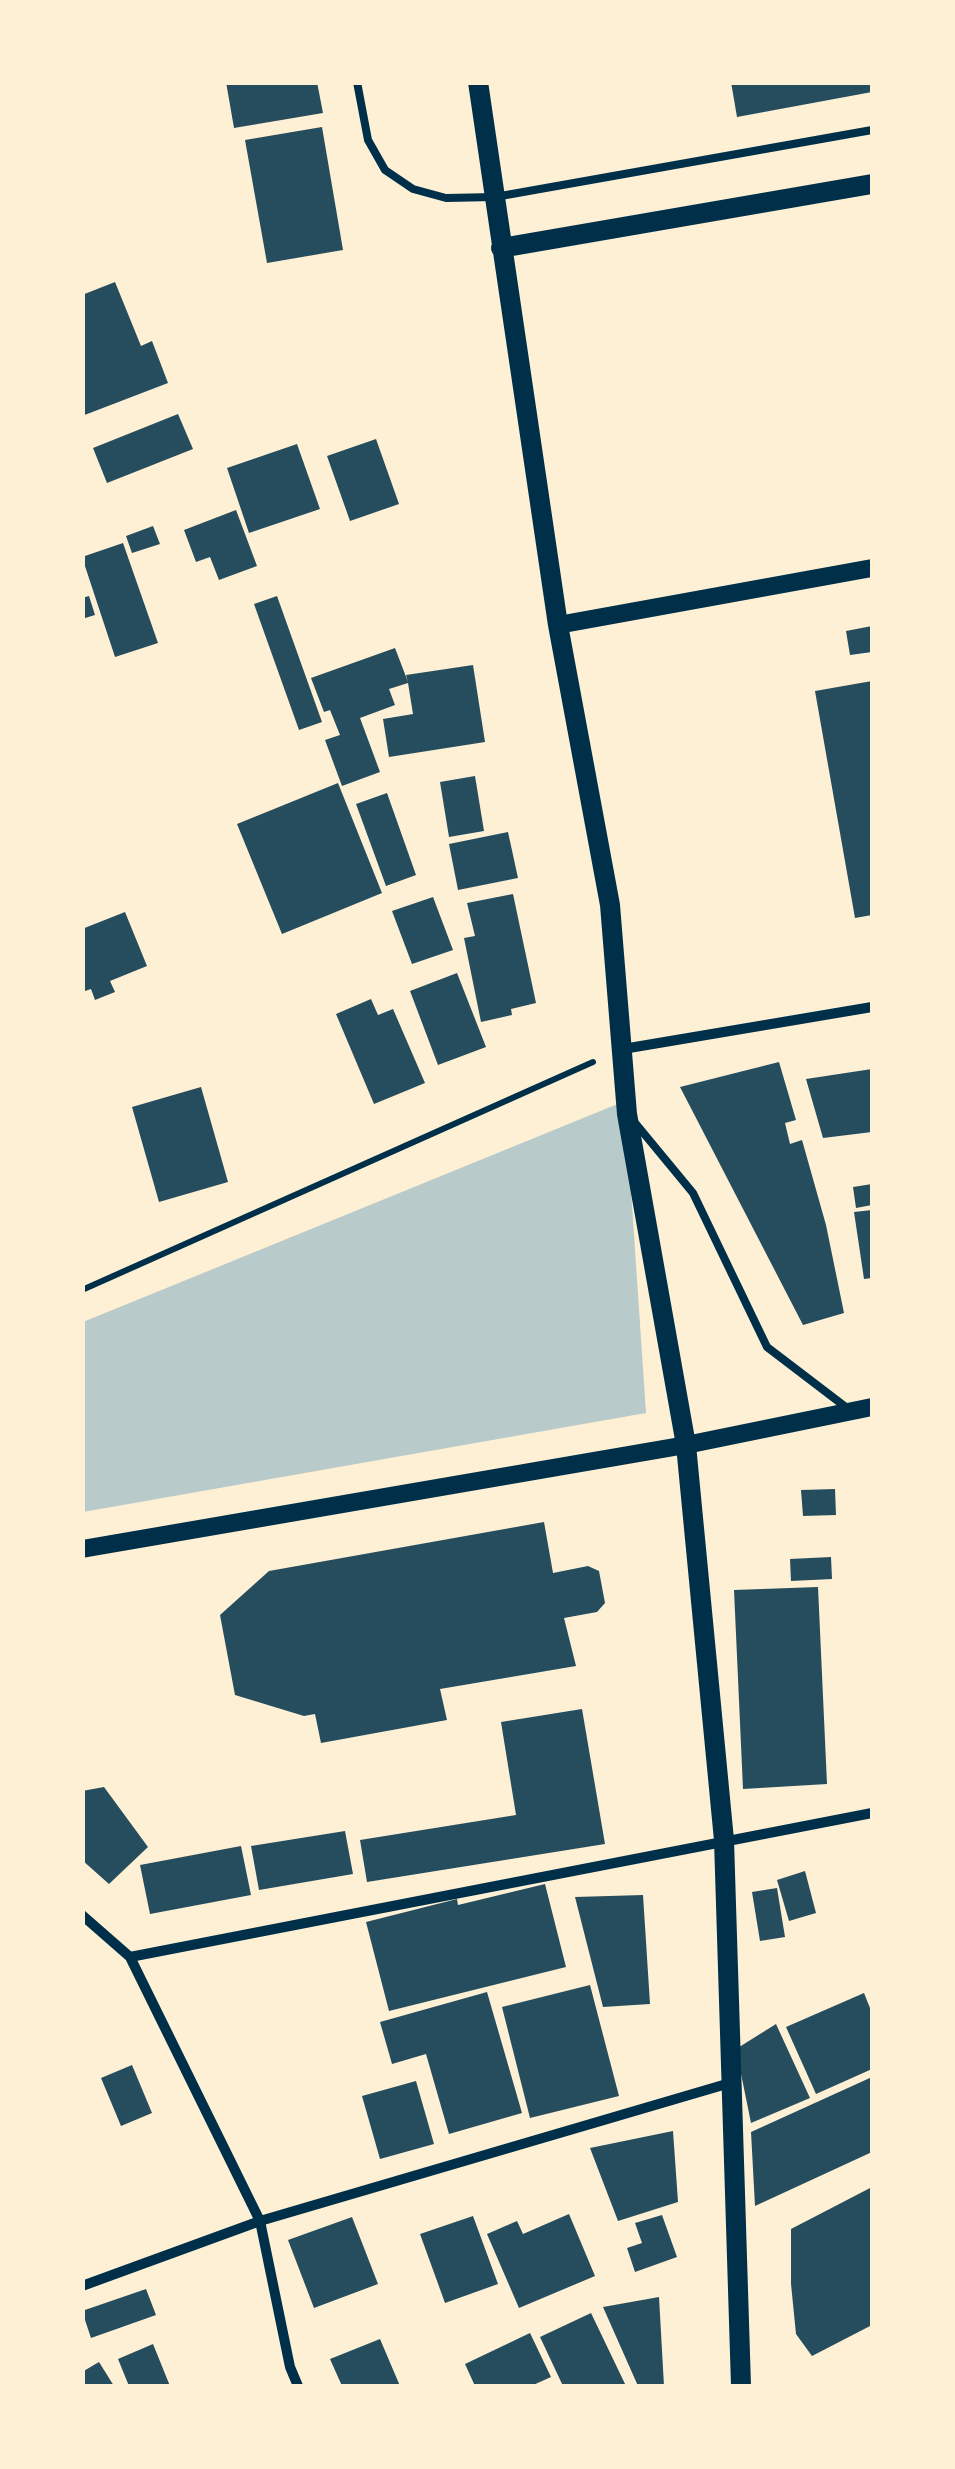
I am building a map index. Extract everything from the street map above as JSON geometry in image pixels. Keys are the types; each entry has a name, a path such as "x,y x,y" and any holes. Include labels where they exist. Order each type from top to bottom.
{"main road":[{"path":"478,82 558,625 610,905 627,1114 686,1445 724,1840 741,2386"},
{"path":"500,248 872,184"}],"street":[{"path":"558,625 872,568"},
{"path":"623,1049 872,1006"},
{"path":"82,1549 686,1445 872,1407"},
{"path":"130,1957 872,1813"},
{"path":"82,1915 130,1957 260,2221 290,2368 298,2386"},
{"path":"82,2286 260,2221 730,2084"}],"lane":[{"path":"358,82 368,140 385,170 413,189 446,198 495,198 872,130"},
{"path":"627,1114 694,1193 767,1347 851,1411"}],"path":[{"path":"82,1290 623,1049"}],"shaded area":[{"path":"625,1101 646,1413 83,1512 83,1322"}],"building":[{"path":"226,82 317,82 323,113 234,128"},
{"path":"731,82 872,82 872,92 737,117"},
{"path":"322,127 343,250 267,263 245,140"},
{"path":"115,282 141,346 152,341 168,383 82,416 82,295"},
{"path":"178,414 193,449 107,483 93,448"},
{"path":"376,439 399,504 350,521 327,456"},
{"path":"297,444 320,509 249,533 227,468"},
{"path":"236,510 257,566 219,580 210,557 196,562 184,530"},
{"path":"153,526 160,544 132,553 126,536"},
{"path":"123,543 158,643 115,657 82,557"},
{"path":"89,596 95,615 82,619 82,598"},
{"path":"277,596 322,722 299,730 254,604"},
{"path":"872,626 872,652 850,655 846,631"},
{"path":"395,648 408,682 406,675 473,665 485,742 389,757 383,719 413,714 408,683 389,689 395,705 360,718 380,772 342,786 325,740 340,735 330,710 324,712 311,678"},
{"path":"872,681 872,915 855,918 815,691"},
{"path":"475,776 484,831 449,837 440,782"},
{"path":"338,783 382,893 282,934 237,824"},
{"path":"387,793 416,875 386,886 356,804"},
{"path":"508,832 518,878 458,890 449,844"},
{"path":"513,894 536,1003 511,1009 512,1015 481,1022 464,938 475,936 467,903"},
{"path":"433,897 453,950 412,964 392,911"},
{"path":"125,912 147,966 110,981 115,992 95,1000 91,989 82,992 82,929"},
{"path":"457,973 486,1047 438,1065 410,991"},
{"path":"371,999 378,1015 393,1009 425,1083 374,1104 336,1014"},
{"path":"779,1062 796,1120 785,1123 790,1144 802,1140 826,1225 844,1313 803,1325 680,1087"},
{"path":"872,1069 872,1132 823,1138 806,1079"},
{"path":"201,1087 228,1182 159,1202 132,1107"},
{"path":"872,1184 872,1205 856,1208 853,1187"},
{"path":"872,1210 872,1278 864,1279 854,1212"},
{"path":"835,1489 836,1515 803,1516 801,1490"},
{"path":"544,1522 553,1573 588,1566 599,1571 605,1603 597,1612 564,1618 576,1666 440,1689 447,1720 321,1743 315,1714 304,1716 235,1695 220,1615 269,1571"},
{"path":"831,1557 832,1579 791,1581 790,1559"},
{"path":"818,1587 827,1784 743,1789 734,1590"},
{"path":"582,1709 605,1844 367,1882 360,1840 516,1815 501,1722"},
{"path":"104,1787 148,1847 109,1884 82,1860 82,1791"},
{"path":"345,1831 353,1874 259,1890 251,1846"},
{"path":"241,1846 251,1895 150,1914 140,1865"},
{"path":"805,1871 816,1913 789,1921 777,1880"},
{"path":"545,1884 566,1967 389,2011 366,1922 457,1899 458,1905"},
{"path":"777,1888 785,1937 760,1941 752,1892"},
{"path":"643,1895 650,2004 603,2007 575,1897"},
{"path":"590,1985 619,2096 530,2118 502,2007"},
{"path":"487,1992 522,2113 449,2134 426,2054 392,2064 380,2022"},
{"path":"864,1993 872,2013 872,2069 816,2094 786,2027"},
{"path":"776,2024 810,2098 751,2123 736,2049"},
{"path":"132,2065 152,2113 121,2126 101,2078"},
{"path":"872,2077 872,2152 755,2206 751,2132"},
{"path":"416,2081 434,2144 380,2159 362,2096"},
{"path":"673,2131 678,2202 618,2221 590,2148"},
{"path":"872,2187 872,2325 812,2356 796,2334 791,2229"},
{"path":"569,2214 595,2276 519,2308 487,2234 517,2221 523,2234"},
{"path":"662,2215 677,2257 635,2272 627,2248 642,2243 635,2223"},
{"path":"473,2216 498,2284 445,2303 420,2234"},
{"path":"352,2217 378,2284 314,2308 288,2240"},
{"path":"146,2289 156,2315 91,2338 82,2311"},
{"path":"659,2297 664,2386 638,2386 603,2307"},
{"path":"591,2313 626,2386 563,2386 540,2337"},
{"path":"530,2333 551,2377 531,2386 475,2386 465,2364"},
{"path":"380,2339 400,2386 342,2386 330,2359"},
{"path":"153,2344 170,2386 129,2386 118,2359"},
{"path":"99,2362 114,2386 82,2386 82,2372"}]}
